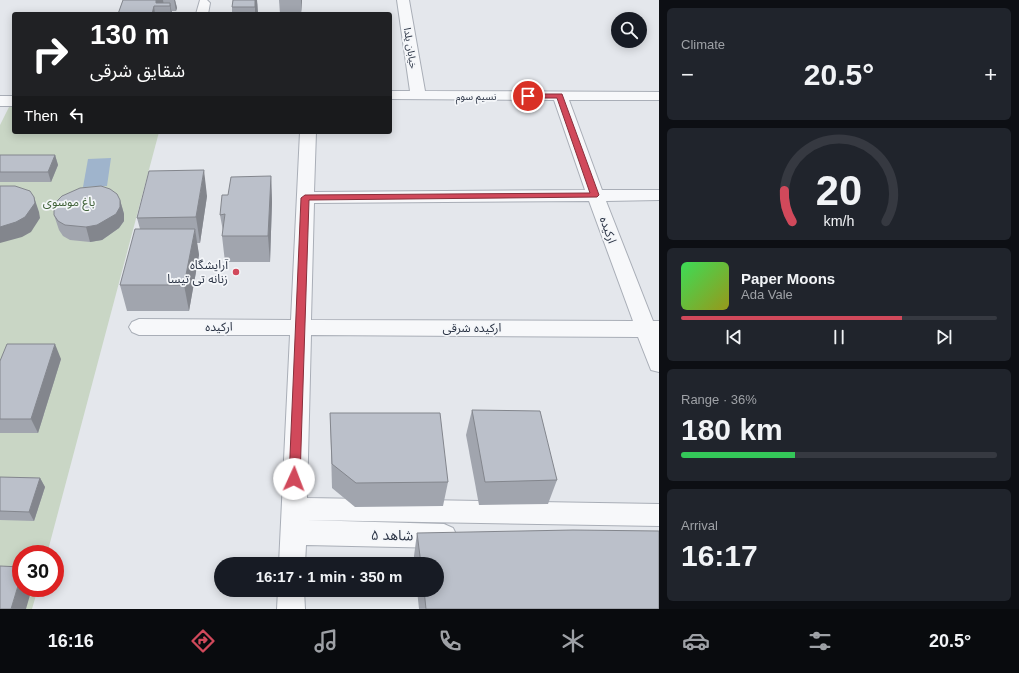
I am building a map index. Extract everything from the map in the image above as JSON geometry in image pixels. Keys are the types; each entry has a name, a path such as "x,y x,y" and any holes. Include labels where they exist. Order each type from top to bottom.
{"street":[{"name":"خیابان یلدا","path":"403,0 418,95"},
{"path":"392,18 406,17"},
{"name":"نسیم سوم","path":"392,95 659,96"},
{"name":"ارکیده","path":"560,96 595,195 652,329 659,364"},
{"path":"0,101 12,101"},
{"path":"292,557 308,134"},
{"path":"305,198 659,195"},
{"name":"ارکیده","path":"139,326 300,327"},
{"name":"ارکیده شرقی","path":"300,327 652,329"},
{"name":"شاهد ۵","path":"293,521 659,515"},
{"name":"شاهد ۵","path":"293,521 468,536"},
{"path":"291,597 291,609"}],"green space":[{"name":"باغ موسوی","path":"9,107 12,107 12,134 158,134 49,545 12,545 12,597 35,597 32,609 0,609 0,125"}],"water":[{"path":"111,158 107,186 83,187 88,159"}],"building":[{"path":"123,0 156,0 156,3 170,3 170,6 154,6 152,12 119,12"},
{"path":"233,0 255,0 255,7 232,7"},
{"path":"0,155 55,155 48,172 0,172"},
{"path":"204,170 196,217 137,218 149,171"},
{"path":"271,176 268,236 222,236 225,214 220,215 222,195 228,195 231,177"},
{"path":"0,186 15,186 30,191 34,197 35,203 25,217 16,222 0,227"},
{"path":"101,186 110,189 117,194 120,200 120,207 116,214 97,225 86,227 65,225 58,221 54,215 54,209 56,202 62,196 80,188"},
{"path":"135,229 195,229 184,285 120,285"},
{"path":"7,344 55,344 31,419 0,419 0,361"},
{"path":"472,410 540,411 557,480 485,482"},
{"path":"330,413 440,413 448,482 356,483 332,464"},
{"path":"0,477 40,478 29,512 0,511"},
{"path":"573,530 659,531 659,609 426,609 425,597 444,597 444,557 420,557 417,533"},
{"path":"0,566 12,567 12,597 15,597 11,609 0,609"}],"place":[{"name":"آرایشگاه زنانه تی تیسا","path":"236,272"}],"route":[{"path":"294,479 305,198 595,195 560,96 528,96"}]}
